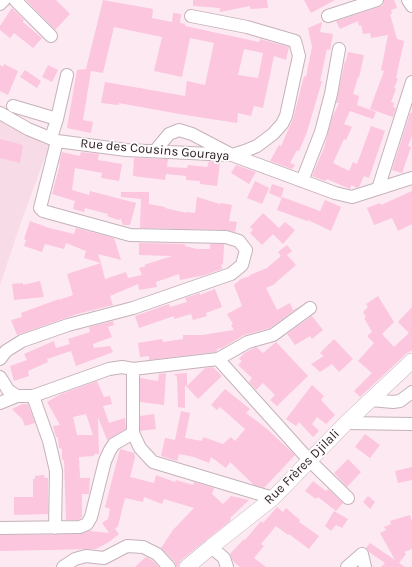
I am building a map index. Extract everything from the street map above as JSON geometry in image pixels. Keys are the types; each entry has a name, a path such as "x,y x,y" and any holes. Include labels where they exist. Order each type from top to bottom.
{"main road":[{"name":"Rue Frères Djilali","path":"187,567 273,498 346,423 411,366"}],"street":[{"path":"0,4 4,0"},
{"path":"15,0 51,36"},
{"path":"328,16 377,0"},
{"path":"408,0 412,6"},
{"path":"155,151 169,134 179,130 192,134 232,155 256,146 273,134 282,124 286,116 300,56 295,41 247,27 191,16"},
{"path":"302,181 321,132 331,94 339,48"},
{"path":"0,359 6,351 22,341 68,325 141,306 231,274 242,265 246,250 239,241 226,237 130,235 43,211 40,208 67,75"},
{"path":"378,189 412,82"},
{"path":"13,106 57,119"},
{"name":"Rue des Cousins Gouraya","path":"0,113 28,129 54,140 126,150 232,155 335,193 352,197 412,178"},
{"path":"0,403 17,396 33,396 109,369 218,359 248,342 274,335 310,308"},
{"path":"218,359 309,460 348,498"},
{"path":"133,368 132,433 140,448 153,462 273,498"},
{"path":"0,377 8,390 17,396"},
{"path":"371,400 393,402 400,401 412,392"},
{"path":"33,396 49,441 56,471 55,528"},
{"path":"346,423 412,424"},
{"path":"0,528 80,528 86,524 91,517 104,461 114,444 132,433"},
{"path":"63,567 75,559 86,556 104,558 127,546 143,546 157,554 169,567"},
{"path":"211,547 224,558 228,567"},
{"path":"348,567 362,554 365,567"}],"shaded area":[{"path":"0,120 49,146 0,285"}],"building":[{"path":"26,0 56,0 70,14 55,30"},
{"path":"103,0 153,9 152,18 172,22 173,13 181,14 180,23 185,24 185,26 259,42 260,39 289,47 286,60 274,56 263,108 254,106 251,116 238,113 237,123 119,103 119,105 101,103 105,82 185,96 187,81 205,85 214,43 190,38 182,77 154,71 162,37 114,27 103,73 91,71 83,120 93,122 91,133 67,128 77,70 86,69","holes":["244,49 263,53 258,78 238,75"]},
{"path":"193,0 267,0 268,8 250,9 250,6 220,12 220,8 193,6"},
{"path":"304,0 335,0 311,13"},
{"path":"384,0 394,0 397,8 391,10 392,14 390,14 397,39 404,41 396,78 398,79 394,88 396,89 391,102 394,103 393,107 396,108 393,117 370,109 384,71 381,70 388,35 371,38 370,33 363,34 361,25 359,26 358,21 340,29 336,21 379,7 383,5"},
{"path":"12,8 24,20 23,22 42,38 33,48 14,33 10,38 0,30 0,26"},
{"path":"322,22 320,32 333,34 330,50 327,49 320,81 322,81 307,132 299,151 297,150 290,163 295,165 292,169 270,161 279,145 281,146 293,119 304,76 306,77 312,47 308,28"},
{"path":"348,52 364,55 359,78 358,77 353,94 359,96 357,105 376,112 373,119 350,111 344,124 352,127 346,140 344,139 333,163 349,171 353,162 357,164 371,126 385,131 369,178 364,176 359,187 357,188 351,185 350,189 327,179 325,181 312,176 324,148 332,118 339,103 336,103"},
{"path":"4,64 18,71 8,95 0,91 0,65 3,67"},
{"path":"48,65 58,70 52,82 42,77"},
{"path":"25,70 41,81 37,88 20,77"},
{"path":"410,113 412,113 412,136 408,146 411,147 402,173 392,170"},
{"path":"0,139 23,145 20,163 0,158"},
{"path":"62,152 80,156 81,152 99,154 98,160 122,164 119,181 101,178 102,173 75,168 72,190 89,195 90,191 136,203 130,225 123,225 121,219 118,220 107,216 108,214 85,208 84,212 73,209 75,201 52,194"},
{"path":"134,158 168,159 167,167 187,168 188,165 207,167 209,161 218,162 220,163 217,186 200,184 200,181 186,180 186,176 166,174 165,180 133,176"},
{"path":"236,165 256,172 249,184 231,173"},
{"path":"255,181 269,188 262,204 247,198"},
{"path":"272,184 284,188 281,198 269,193"},
{"path":"412,191 412,224 398,231 392,218 374,225 367,208 380,203 381,205"},
{"path":"121,192 149,192 149,204 187,213 195,213 197,197 220,204 232,205 229,221 237,222 235,232 226,230 140,228 141,199 121,197"},
{"path":"282,197 320,211 325,200 341,207 331,231 308,220 307,221 277,210"},
{"path":"263,213 279,228 285,222 295,230 283,244 273,234 262,245 250,233 253,230 250,227"},
{"path":"30,221 49,228 74,234 76,228 114,238 121,260 98,254 101,263 84,258 86,251 66,243 64,249 45,244 42,252 24,246 26,240 24,239"},
{"path":"139,243 185,244 185,246 197,249 210,249 210,244 224,244 223,265 221,264 222,269 205,275 180,280 179,274 156,282 157,287 139,290 138,284 110,296 113,305 77,314 17,335 11,320 22,317 21,313 73,295 67,274 101,263 105,279 126,272 128,278 142,275 139,268 146,266 144,265 172,256 139,255"},
{"path":"287,245 292,251 287,255 296,265 273,285 266,288 277,310 290,303 293,310 300,306 270,328 244,335 222,348 217,349 216,352 149,360 149,356 140,357 138,343 162,339 163,342 183,339 183,335 202,335 234,330 231,325 233,324 227,314 242,306 234,285 241,279 267,268 281,256 278,252"},
{"path":"40,281 44,297 14,300 12,284 23,283 23,285"},
{"path":"215,289 222,307 206,313 207,316 193,320 191,314 174,319 174,316 139,328 135,316 169,304 170,307 187,302 185,298 200,293 200,295"},
{"path":"378,296 394,322 382,334 394,347 409,333 398,322 412,307 412,350 360,397 354,391 372,373 358,361 374,343 367,336 372,332 364,318 366,317 363,312 368,307 366,304"},
{"path":"312,316 323,330 312,339 310,336 295,345 287,334"},
{"path":"113,321 114,325 108,327 112,337 93,344 94,348 110,346 113,352 76,366 71,351 47,359 48,362 28,371 29,376 14,381 10,366 27,360 24,354 54,341 56,348 70,344 68,339 90,332 89,327"},
{"path":"334,339 353,359 339,372 332,364 320,372 311,364 324,356 320,353"},
{"path":"276,342 308,376 277,406 270,400 275,395 263,383 256,390 249,382 252,378 238,365 242,361 239,359 244,353 256,347 263,353"},
{"path":"213,367 222,376 198,399 185,385 185,408 178,407 177,377 174,374 187,373 187,386 205,368"},
{"path":"166,373 164,405 140,402 140,378 158,381 159,374"},
{"path":"97,381 104,397 110,396 112,404 103,406 109,423 125,418 126,429 107,440 98,417 99,454 94,454 94,456 79,457 80,478 90,478 89,494 82,494 82,517 78,520 66,520 64,460 62,460 62,449 59,448 58,437 56,437 53,426 60,425 47,402 61,394","holes":["86,414 93,435 77,435 73,417"]},
{"path":"312,385 324,396 321,400 335,415 326,424 317,417 312,424 319,431 313,437 299,422 296,426 286,419"},
{"path":"225,389 250,409 246,413 266,428 295,455 264,488 254,485 230,462 226,468 211,457 209,463 194,457 179,454 177,461 161,456 165,438 175,440 181,411 190,413 185,438 202,441 203,437 223,444 231,437 235,441 245,429 220,407 217,410 211,405"},
{"path":"22,404 28,404 35,423 25,426 22,419 12,409"},
{"path":"154,414 156,429 140,431 140,416"},
{"path":"365,434 380,445 370,458 355,447"},
{"path":"120,449 134,453 135,457 130,477 154,483 156,475 175,482 176,480 193,485 194,482 214,488 212,494 223,504 231,496 249,500 230,518 231,519 229,522 181,560 178,567 176,567 175,562 161,548 173,530 194,508 164,499 162,504 144,497 143,502 125,498 118,526 115,529 119,534 109,542 96,549 0,551 0,535 80,534 90,531 109,533 102,523 108,519 110,509 105,507"},
{"path":"348,459 361,472 347,487 334,473"},
{"path":"412,467 412,480 398,483 395,471"},
{"path":"44,475 45,478 48,478 48,514 14,515 14,497 33,497 33,479 35,479 35,476"},
{"path":"313,481 326,491 328,489 343,503 336,511 318,497 316,499 305,491"},
{"path":"368,496 375,502 370,509 363,502"},
{"path":"277,507 283,512 286,508 300,520 299,522 319,536 309,549 276,526 261,544 264,546 254,558 266,567 240,567 233,561 230,554 244,539 245,540 261,521 263,523"},
{"path":"334,511 348,519 342,528 336,525 331,531 325,526"},
{"path":"410,515 412,522 412,549 404,552 406,554 399,563 405,567 381,567 385,563 369,552 366,548 370,543 395,560 380,533 386,530 384,527 391,524 390,521"},
{"path":"146,557 152,560 159,567 135,567"}]}
